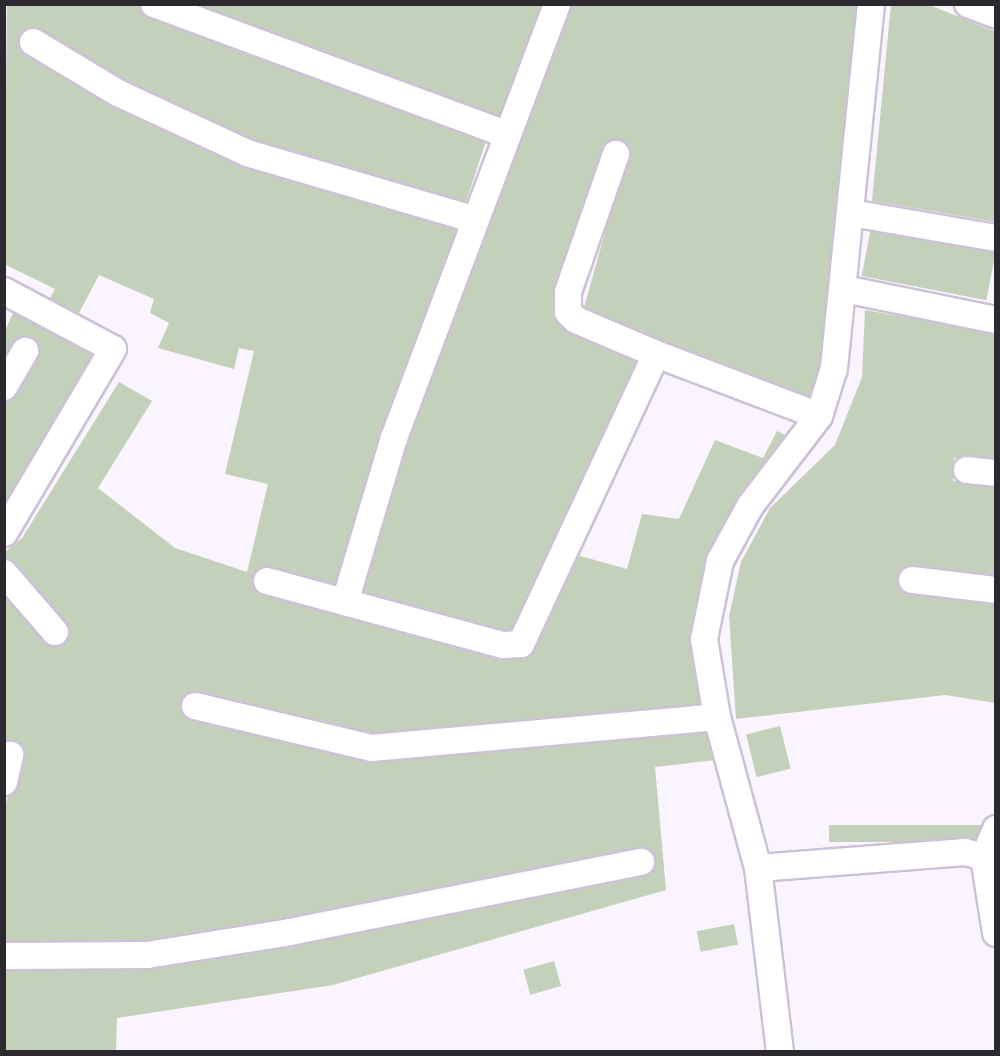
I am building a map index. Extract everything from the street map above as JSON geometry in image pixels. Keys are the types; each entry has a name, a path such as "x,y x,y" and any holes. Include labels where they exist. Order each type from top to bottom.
{"street":[{"path":"154,4 508,135"},
{"path":"780,1052 758,868 717,717 704,648 712,580 750,506 819,416 834,368 844,289 871,4"},
{"path":"968,4 996,15"},
{"path":"345,602 394,438 472,219 508,135 557,5"},
{"path":"33,42 118,93 247,153 472,219"},
{"path":"616,154 566,303 576,320 656,354 819,416"},
{"path":"851,213 996,238"},
{"path":"844,289 996,320"},
{"path":"4,291 112,349 4,533"},
{"path":"4,387 26,351"},
{"path":"267,581 503,645 521,644 656,354"},
{"path":"968,470 996,473"},
{"path":"4,573 55,632"},
{"path":"912,580 996,590"},
{"path":"195,706 371,748 717,717"},
{"path":"4,782 10,755"},
{"path":"996,829 992,860 996,933"},
{"path":"758,868 965,852 992,860"},
{"path":"4,956 147,955 290,933 641,862"}],"building":[{"path":"7,4 136,4 487,138 464,208 253,146 123,86 32,32 25,44 114,98 245,159 462,224 387,434 340,593 263,573 258,585 519,657 534,643 573,554 627,569 642,514 679,519 715,440 763,458 777,431 791,438 742,505 707,576 693,646 706,713 374,741 191,696 187,712 372,757 709,726 716,760 655,767 666,890 333,985 117,1018 116,1052 4,1052 4,966 154,961 292,941 650,867 649,855 513,877 292,925 155,945 4,948 4,815 17,750 4,747 4,584 53,644 66,634 4,561 4,553 22,538 119,382 152,401 98,488 175,548 247,572 268,484 225,474 254,351 239,348 234,369 158,348 169,323 150,313 154,299 99,275 78,315 48,302 55,289 4,264"},
{"path":"174,4 548,4 503,126"},
{"path":"564,4 862,4 828,346 814,400 583,311 629,147 612,142 555,307 573,333 645,359 513,637 356,597 481,222"},
{"path":"891,4 927,4 996,32 996,222 872,201"},
{"path":"871,228 996,252 986,300 862,276"},
{"path":"15,309 104,356 4,518 4,403 36,350 4,373 4,333"},
{"path":"865,310 996,333 996,461 954,458 953,481 996,484 996,580 900,569 901,592 996,602 996,703 945,695 736,719 729,616 741,562 770,508 835,445 862,377"},
{"path":"780,726 791,769 757,777 746,734"},
{"path":"829,825 981,825 981,842 829,842"},
{"path":"734,924 738,945 701,952 697,931"},
{"path":"554,961 561,986 530,995 523,970"}]}
